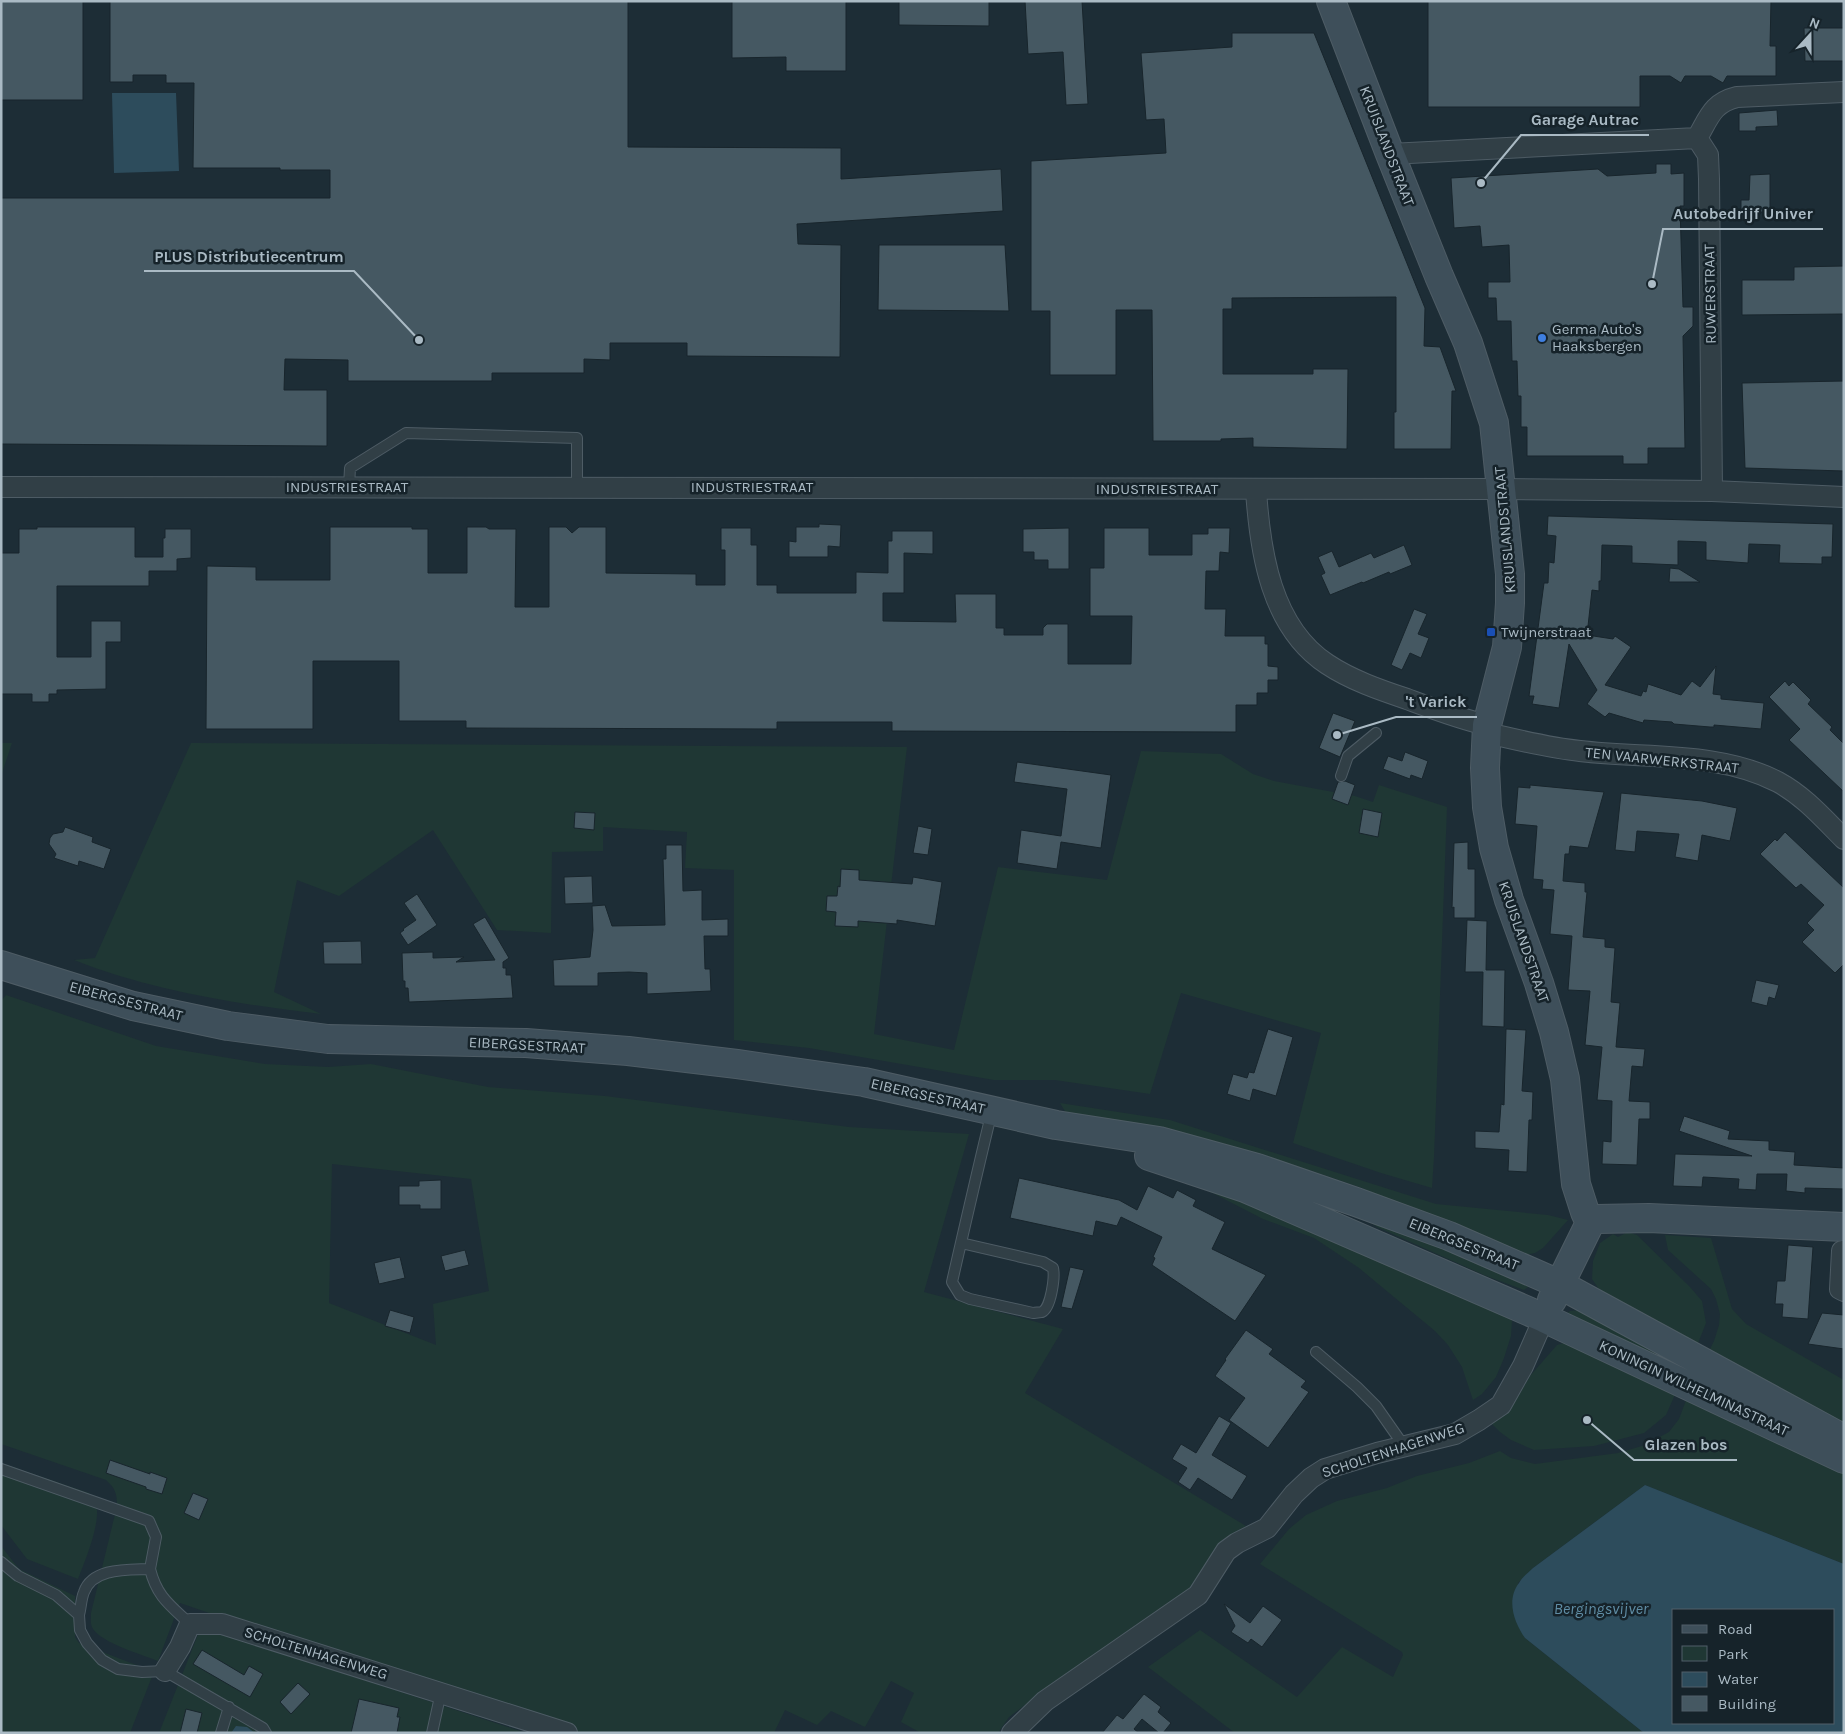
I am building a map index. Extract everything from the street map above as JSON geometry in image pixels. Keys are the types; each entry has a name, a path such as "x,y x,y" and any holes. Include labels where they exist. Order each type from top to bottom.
{"main road":[{"name":"KRUISLANDSTRAAT","path":"1331,1 1390,154 1468,343 1494,422 1510,574 1510,603 1507,647 1487,729 1485,768 1487,807 1494,848 1509,900 1539,983 1554,1032 1565,1079 1576,1184 1584,1212 1590,1223"},
{"name":"EIBERGSESTRAAT","path":"3,969 133,1006 228,1026 328,1039 526,1043 628,1051 737,1064 864,1082 1056,1125 1158,1141 1257,1168 1356,1202 1449,1236 1559,1284"},
{"name":"EIBERGSESTRAAT","path":"1056,1125 1245,1188 1544,1318"},
{"path":"1544,1318 1590,1223 1597,1219 1633,1217 1843,1239"},
{"name":"KONINGIN WILHELMINASTRAAT","path":"1559,1284 1844,1439"},
{"name":"KONINGIN WILHELMINASTRAAT","path":"1544,1318 1844,1459"}],"street":[{"path":"1390,154 1697,138 1714,109 1725,100 1737,97 1844,92"},
{"name":"RUWERSTRAAT","path":"1697,138 1708,155 1709,178 1712,491"},
{"name":"INDUSTRIESTRAAT","path":"1,487 1502,489"},
{"path":"1502,489 1712,491 1844,497"},
{"name":"TEN VAARWERKSTRAAT","path":"1256,490 1259,530 1273,588 1283,614 1301,640 1326,663 1349,676 1387,692 1487,729 1552,747 1580,752 1728,763 1751,770 1779,782 1802,798 1844,839"},
{"path":"1843,1239 1840,1290 1844,1291"},
{"name":"SCHOLTENHAGENWEG","path":"1012,1733 1045,1701 1166,1615 1198,1595 1226,1551 1237,1543 1267,1528 1294,1494 1311,1478 1325,1469 1404,1446 1455,1434 1501,1405 1523,1366 1544,1318"},
{"path":"165,1671 180,1647 190,1624"},
{"name":"SCHOLTENHAGENWEG","path":"190,1624 222,1624 567,1733"}],"lane":[{"path":"349,486 350,468 406,433 577,438 577,487"},
{"path":"1341,776 1348,756 1376,733"},
{"path":"961,1243 1043,1262 1053,1268 1054,1274 1049,1303 1046,1309 1033,1313 970,1299 960,1295 955,1290 952,1282 961,1243 992,1110"},
{"path":"1316,1352 1376,1406 1404,1446"},
{"path":"1,1469 149,1521 156,1537 150,1569 154,1584 165,1602 190,1624"},
{"path":"1,1562 18,1576 56,1595 79,1615"},
{"path":"150,1569 111,1571 91,1580 84,1591 79,1615 80,1630 86,1643 102,1660 118,1669 142,1672 165,1671 229,1707 262,1728 266,1733"},
{"path":"432,1733 441,1692"},
{"path":"222,1733 229,1707"}],"green space":[{"path":"1,743 12,743 1,776"},
{"path":"191,743 907,747 874,1034 954,1050 998,867 1107,880 1141,751 1221,754 1253,774 1274,781 1355,796 1373,802 1379,785 1447,807 1432,1188 1293,1143 1321,1033 1181,993 1150,1094 1055,1080 994,1080 809,1048 734,1040 734,870 685,868 687,832 603,827 603,851 552,852 551,933 497,930 433,830 339,896 297,880 274,992 321,1014 195,995 134,980 74,960 95,958"},
{"path":"6,995 156,1046 265,1064 328,1067 371,1064 488,1087 605,1096 849,1127 969,1134 924,1292 1063,1329 1025,1393 1246,1526 1232,1534 1219,1547 1192,1588 1068,1673 1009,1717 998,1733 921,1733 901,1722 914,1693 891,1681 865,1727 831,1711 817,1725 785,1710 774,1733 582,1733 312,1648 180,1603 158,1661 123,1648 98,1634 91,1625 91,1613 117,1506 116,1494 113,1488 106,1480 1,1444 1,1001","holes":["332,1164 471,1179 489,1291 433,1304 436,1345 329,1303"]},
{"path":"1060,1103 1170,1120 1436,1204 1548,1215 1568,1220 1543,1248 1535,1253 1519,1256 1409,1212 1362,1188 1309,1170 1273,1167 1066,1113"},
{"path":"1164,1168 1505,1310 1512,1321 1511,1336 1496,1377 1482,1394 1473,1400 1462,1367 1448,1345 1435,1331 1359,1268 1314,1238 1263,1219"},
{"path":"1355,1212 1527,1282 1528,1287 1524,1290 1484,1275 1377,1227"},
{"path":"1628,1232 1637,1235 1702,1301 1706,1323 1695,1351 1603,1295 1592,1279 1593,1261 1600,1243 1613,1234 1618,1237"},
{"path":"1665,1235 1711,1238 1732,1309 1746,1324 1844,1380 1844,1431 1706,1357 1719,1325 1720,1314 1716,1299 1711,1289 1668,1250"},
{"path":"1582,1310 1688,1365 1684,1375 1565,1315 1570,1311"},
{"path":"1570,1341 1677,1390 1666,1415 1644,1433 1594,1446 1534,1450 1511,1440 1500,1432 1492,1424 1514,1403 1530,1376 1557,1345"},
{"path":"1688,1395 1844,1469 1844,1564 1645,1485 1533,1568 1518,1583 1525,1638 1644,1733 1235,1733 1148,1667 1200,1630 1297,1697 1342,1647 1393,1677 1403,1655 1402,1652 1260,1564 1289,1529 1306,1515 1337,1501 1387,1488 1417,1476 1469,1463 1500,1451 1511,1458 1535,1464 1618,1453 1642,1446 1669,1432 1679,1419"},
{"path":"1,1463 89,1493 96,1506 97,1518 78,1579 27,1559 1,1525"},
{"path":"1,1546 19,1569 75,1596 75,1637 79,1643 152,1671 153,1674 130,1733 1,1733"},
{"path":"205,1628 526,1733 159,1733 199,1632"}],"water":[{"path":"112,93 176,93 179,171 114,173"},
{"name":"Bergingsvijver","path":"1645,1485 1844,1564 1844,1733 1644,1733 1525,1638 1515,1618 1512,1604 1515,1590 1523,1577"},
{"path":"236,1726 247,1727 255,1733 231,1733"}],"building":[{"path":"1,1 83,1 83,100 1,100"},
{"path":"110,1 628,1 628,147 841,148 841,179 1001,169 1003,211 797,224 798,244 841,245 840,357 687,356 687,343 610,343 610,360 584,359 584,373 492,373 492,381 348,381 348,360 285,359 284,390 327,390 327,446 1,444 1,198 330,198 330,170 193,168 194,83 166,83 166,75 133,75 133,82 110,82"},
{"path":"732,1 846,1 846,71 786,71 786,57 732,58"},
{"path":"899,1 989,1 989,26 899,25"},
{"path":"1025,1 1082,1 1088,104 1066,105 1063,52 1028,54"},
{"path":"1428,1 1771,1 1770,46 1776,46 1776,76 1727,76 1723,83 1711,76 1685,76 1681,83 1670,76 1640,76 1640,107 1428,107"},
{"path":"1804,28 1844,28 1844,61 1805,61"},
{"path":"1232,33 1314,33 1425,308 1424,346 1440,347 1456,391 1452,391 1451,449 1394,449 1394,412 1396,412 1396,297 1232,298 1232,309 1223,309 1223,374 1313,374 1313,369 1348,369 1347,449 1253,447 1253,438 1221,439 1221,441 1153,441 1152,310 1116,310 1116,375 1050,375 1050,311 1031,311 1031,161 1166,153 1164,119 1146,120 1141,53 1232,47"},
{"path":"1777,110 1778,126 1756,127 1756,131 1739,131 1739,113"},
{"path":"1656,164 1671,164 1671,174 1684,173 1684,206 1680,206 1683,307 1693,307 1693,326 1683,336 1685,448 1648,448 1648,464 1623,464 1623,456 1527,456 1527,427 1521,427 1521,396 1518,396 1517,361 1512,361 1511,321 1497,321 1496,298 1488,298 1488,282 1510,282 1509,245 1482,247 1480,226 1454,228 1451,178 1598,169 1607,176 1656,173"},
{"path":"1770,174 1770,212 1759,212 1759,220 1741,220 1741,200 1749,200 1750,175"},
{"path":"879,245 1005,245 1009,311 878,310"},
{"path":"1844,266 1844,314 1742,315 1742,280 1794,280 1794,267"},
{"path":"1844,381 1844,471 1745,468 1742,383"},
{"path":"1548,516 1833,524 1832,557 1822,557 1822,564 1779,563 1780,545 1749,544 1748,563 1706,560 1706,542 1678,541 1678,565 1632,563 1632,546 1602,545 1601,581 1599,581 1599,591 1592,590 1587,635 1613,639 1615,636 1631,647 1605,685 1641,696 1643,691 1646,692 1648,684 1681,695 1692,681 1700,687 1716,666 1713,694 1721,695 1721,699 1764,703 1761,729 1714,725 1714,727 1710,727 1644,720 1643,723 1609,713 1605,717 1587,704 1597,690 1569,644 1559,708 1532,704 1534,696 1529,696 1544,583 1548,583 1549,562 1554,563 1556,536 1547,535"},
{"path":"819,524 841,525 840,547 828,546 828,557 789,557 789,541 796,542 796,527 819,527"},
{"path":"37,527 135,527 135,557 163,557 165,529 191,529 191,558 177,559 177,571 149,571 149,586 57,586 57,657 91,657 91,621 121,621 121,642 106,642 106,689 57,690 57,694 49,694 49,702 32,702 32,694 1,694 1,553 19,553 19,529 37,529"},
{"path":"330,527 412,527 412,529 428,529 428,573 467,573 467,527 516,529 515,607 549,607 549,527 566,527 572,533 579,527 606,527 606,573 696,574 696,585 725,585 725,550 721,550 721,528 751,528 751,545 757,545 757,585 777,585 777,593 856,593 856,572 888,573 888,541 892,541 892,531 933,531 933,554 904,553 904,593 883,593 883,621 956,622 955,594 996,594 996,628 1004,628 1004,635 1043,635 1043,628 1047,624 1068,624 1068,664 1131,664 1132,616 1090,616 1090,568 1104,568 1104,528 1149,528 1149,555 1192,555 1192,534 1208,534 1208,528 1230,528 1229,553 1220,552 1219,571 1206,571 1205,609 1226,609 1225,636 1265,636 1265,644 1268,644 1268,666 1278,667 1278,680 1268,680 1268,693 1257,693 1257,705 1236,705 1236,732 892,731 892,722 777,722 777,729 466,728 466,721 399,721 399,661 313,661 313,729 206,729 207,566 256,567 256,580 330,580"},
{"path":"1069,528 1069,569 1048,569 1048,560 1034,560 1034,552 1023,552 1023,529"},
{"path":"1404,545 1412,565 1330,595 1321,575 1325,573 1318,557 1332,551 1339,567 1371,553 1374,558"},
{"path":"1670,568 1679,569 1700,582 1669,582"},
{"path":"1414,609 1427,614 1418,634 1429,638 1421,658 1410,653 1402,670 1391,665"},
{"path":"1785,681 1789,686 1793,682 1811,700 1808,704 1832,727 1830,730 1844,744 1844,792 1789,740 1800,729 1769,697"},
{"path":"1333,713 1355,721 1340,757 1319,748"},
{"path":"1405,752 1428,761 1422,779 1411,775 1410,779 1383,769 1388,756 1402,761"},
{"path":"1017,762 1111,775 1101,848 1061,842 1057,869 1017,863 1021,830 1061,836 1067,789 1014,782"},
{"path":"1345,781 1355,785 1348,805 1332,799 1338,782"},
{"path":"1530,785 1604,792 1588,848 1570,846 1569,854 1565,854 1563,881 1585,883 1585,892 1587,892 1583,937 1605,939 1605,947 1615,948 1611,1002 1620,1003 1616,1047 1645,1049 1643,1067 1632,1066 1629,1101 1650,1102 1650,1119 1639,1119 1637,1165 1602,1164 1603,1141 1611,1142 1612,1101 1597,1100 1602,1047 1585,1045 1590,991 1568,990 1572,936 1550,934 1554,890 1542,889 1543,880 1533,879 1537,826 1515,824 1518,787 1530,788"},
{"path":"1621,793 1702,801 1737,808 1730,841 1702,835 1698,861 1675,857 1679,834 1637,831 1635,852 1615,850"},
{"path":"1363,809 1382,813 1378,837 1359,833"},
{"path":"575,812 595,813 594,830 574,828"},
{"path":"918,826 932,829 928,855 913,853"},
{"path":"65,827 93,837 92,842 111,849 104,869 79,861 78,866 54,858 56,854 49,844 50,838 53,834 63,832"},
{"path":"1785,832 1844,888 1844,964 1835,973 1802,942 1814,930 1807,923 1824,905 1801,884 1796,888 1760,854"},
{"path":"1468,842 1468,869 1475,869 1475,918 1454,918 1454,907 1452,908 1454,843"},
{"path":"666,845 682,845 683,891 702,890 702,920 728,919 728,936 704,936 705,969 710,969 711,991 647,994 647,973 629,972 598,973 598,986 554,986 553,960 590,957 593,930 592,906 605,905 612,926 665,925 663,859 666,859"},
{"path":"841,869 859,870 859,880 912,884 913,877 942,882 935,926 897,920 897,924 858,921 858,927 835,926 836,912 826,911 827,896 837,896 838,886 840,887"},
{"path":"592,876 593,903 565,904 564,877"},
{"path":"417,894 437,925 408,945 400,933 416,920 404,903"},
{"path":"485,917 509,958 503,962 503,968 506,968 506,975 511,975 513,998 409,1002 408,988 405,988 405,981 403,981 402,953 433,952 433,958 464,957 456,962 495,960 473,924"},
{"path":"1467,920 1487,921 1486,970 1505,970 1504,1027 1482,1026 1483,972 1465,972"},
{"path":"361,941 362,964 324,964 323,942"},
{"path":"1756,980 1779,985 1775,999 1769,997 1767,1006 1751,1002"},
{"path":"1268,1029 1293,1037 1276,1096 1253,1089 1250,1101 1227,1094 1233,1074 1247,1078 1249,1072 1254,1073"},
{"path":"1506,1029 1526,1030 1522,1091 1533,1092 1532,1120 1529,1120 1527,1172 1508,1171 1509,1150 1475,1148 1475,1131 1499,1132 1501,1104 1504,1105"},
{"path":"1684,1116 1730,1131 1728,1139 1769,1141 1769,1150 1795,1152 1794,1165 1844,1168 1844,1189 1805,1188 1805,1193 1786,1191 1787,1174 1757,1174 1756,1190 1738,1189 1739,1179 1703,1177 1702,1187 1673,1186 1675,1154 1752,1156 1679,1131"},
{"path":"1019,1178 1119,1200 1137,1210 1148,1186 1173,1198 1177,1190 1196,1200 1193,1206 1225,1222 1212,1249 1266,1275 1235,1321 1152,1265 1155,1258 1153,1257 1162,1237 1121,1217 1117,1226 1096,1221 1093,1236 1010,1218"},
{"path":"441,1180 441,1209 420,1209 420,1205 399,1205 399,1186 419,1186 419,1181"},
{"path":"1788,1245 1813,1247 1808,1319 1782,1317 1783,1304 1775,1304 1777,1281 1785,1281"},
{"path":"465,1250 469,1265 445,1271 441,1256"},
{"path":"400,1257 405,1278 379,1284 374,1263"},
{"path":"1070,1267 1084,1270 1072,1309 1061,1307"},
{"path":"390,1310 414,1317 410,1333 385,1326"},
{"path":"1822,1313 1844,1315 1844,1349 1808,1344"},
{"path":"1246,1330 1273,1349 1269,1354 1306,1381 1301,1387 1309,1392 1268,1448 1229,1420 1245,1398 1215,1376"},
{"path":"1219,1416 1231,1423 1212,1455 1247,1476 1232,1500 1198,1478 1190,1490 1178,1482 1187,1468 1172,1459 1181,1444 1196,1453"},
{"path":"110,1460 167,1478 162,1494 106,1473"},
{"path":"193,1493 208,1499 199,1520 184,1513"},
{"path":"1224,1604 1250,1623 1263,1606 1282,1620 1262,1647 1251,1639 1248,1643 1231,1632 1235,1626"},
{"path":"202,1650 244,1675 249,1666 263,1674 250,1697 193,1664"},
{"path":"298,1683 310,1694 291,1714 280,1702"},
{"path":"1144,1694 1161,1707 1158,1712 1171,1723 1163,1733 1159,1733 1142,1719 1134,1729 1139,1733 1102,1733 1117,1715 1123,1719"},
{"path":"359,1699 399,1708 397,1717 400,1717 397,1733 351,1733"},
{"path":"186,1709 202,1713 197,1733 180,1733"}],"place":[{"name":"Garage Autrac","path":"1481,183"},
{"name":"Autobedrijf Univer","path":"1652,284"},
{"name":"Germa Auto's Haaksbergen","path":"1542,338"},
{"name":"PLUS Distributiecentrum","path":"419,340"},
{"name":"Twijnerstraat","path":"1491,632"},
{"name":"'t Varick","path":"1337,735"},
{"name":"Glazen bos","path":"1587,1420"}]}
